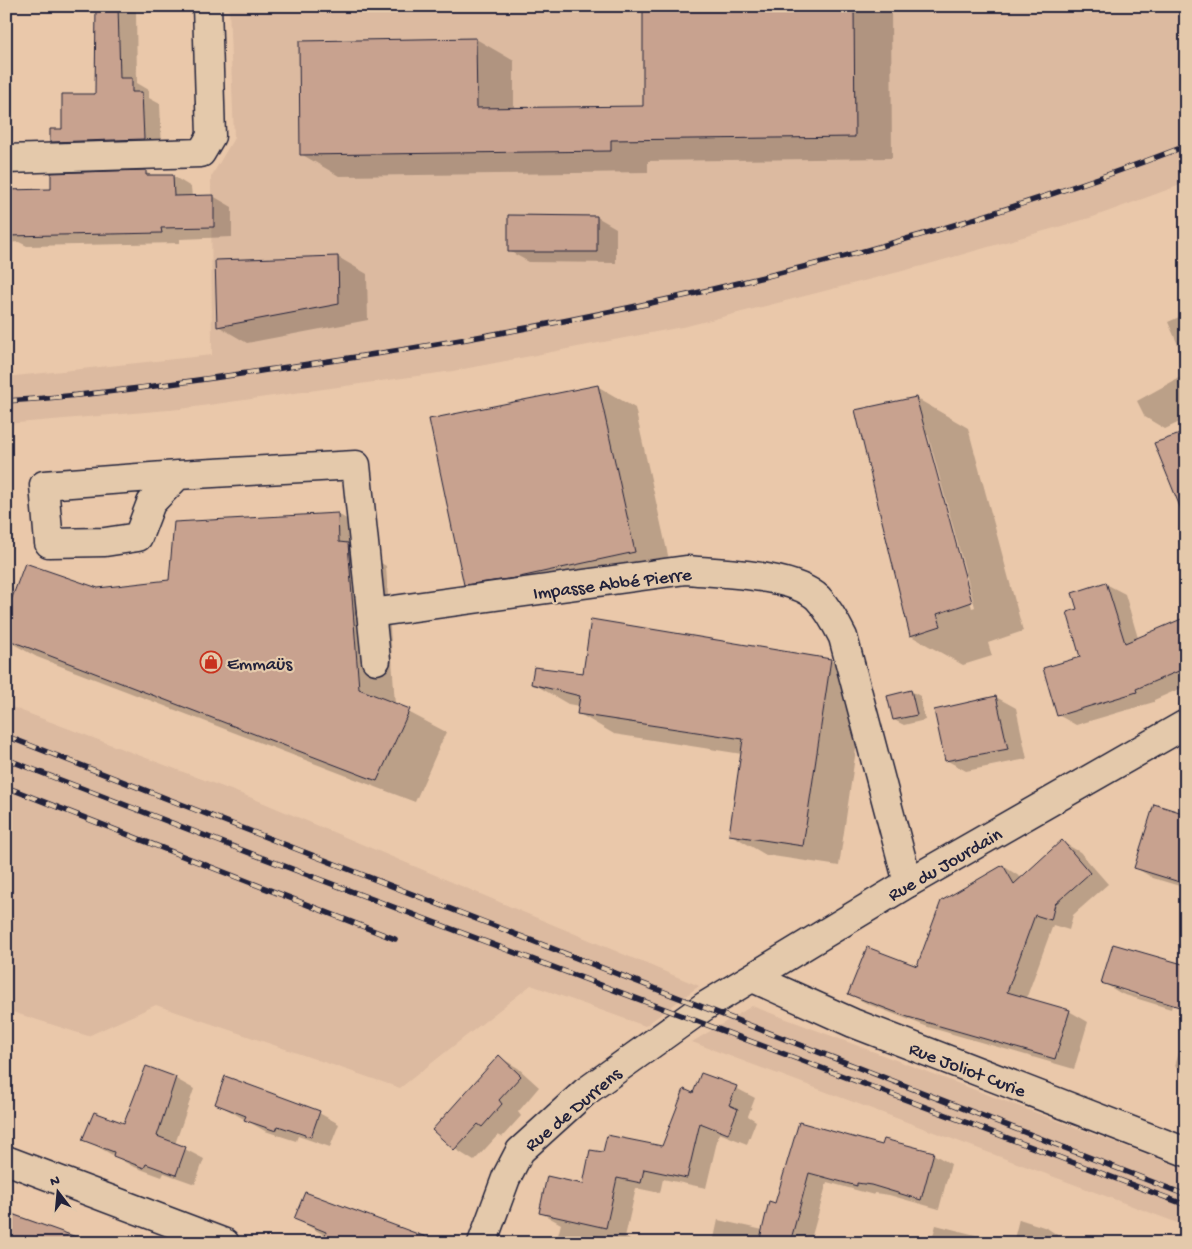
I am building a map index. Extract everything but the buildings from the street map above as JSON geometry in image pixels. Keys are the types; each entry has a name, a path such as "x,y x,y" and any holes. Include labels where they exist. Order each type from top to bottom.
{"street":[{"path":"6,159 201,153 211,136 207,6"},
{"path":"178,475 151,503 138,537 105,542 50,543 44,485 178,475 356,464 376,660"},
{"name":"Impasse Abbé Pierre","path":"371,613 686,570 727,573 786,581 816,597 831,614 844,637 908,883"},
{"name":"Rue du Jourdain","path":"705,1006 908,883 1186,724"},
{"name":"Rue Joliot Curie","path":"753,978 853,1023 1186,1152"},
{"name":"Rue de Durrens","path":"482,1243 506,1178 520,1151 585,1092 705,1006"},
{"path":"6,1160 225,1243"}],"shaded area":[{"path":"229,6 1186,6 1186,183 1093,217 922,266 687,326 453,371 180,409 6,424 6,377 212,355 211,177 234,138"},
{"path":"6,705 252,798 699,986 645,1026 531,985 400,1088 156,1005 88,1036 6,1010"},
{"path":"752,1006 1186,1169 1186,1226 692,1042"}],"railway":[{"path":"6,401 117,391 302,365 415,348 639,306 861,252 1079,185 1186,146"},
{"path":"6,736 1186,1195"},
{"path":"6,759 255,855 1186,1205"},
{"path":"6,787 395,939"}],"place":[{"name":"Emmaüs","path":"211,662"}]}
